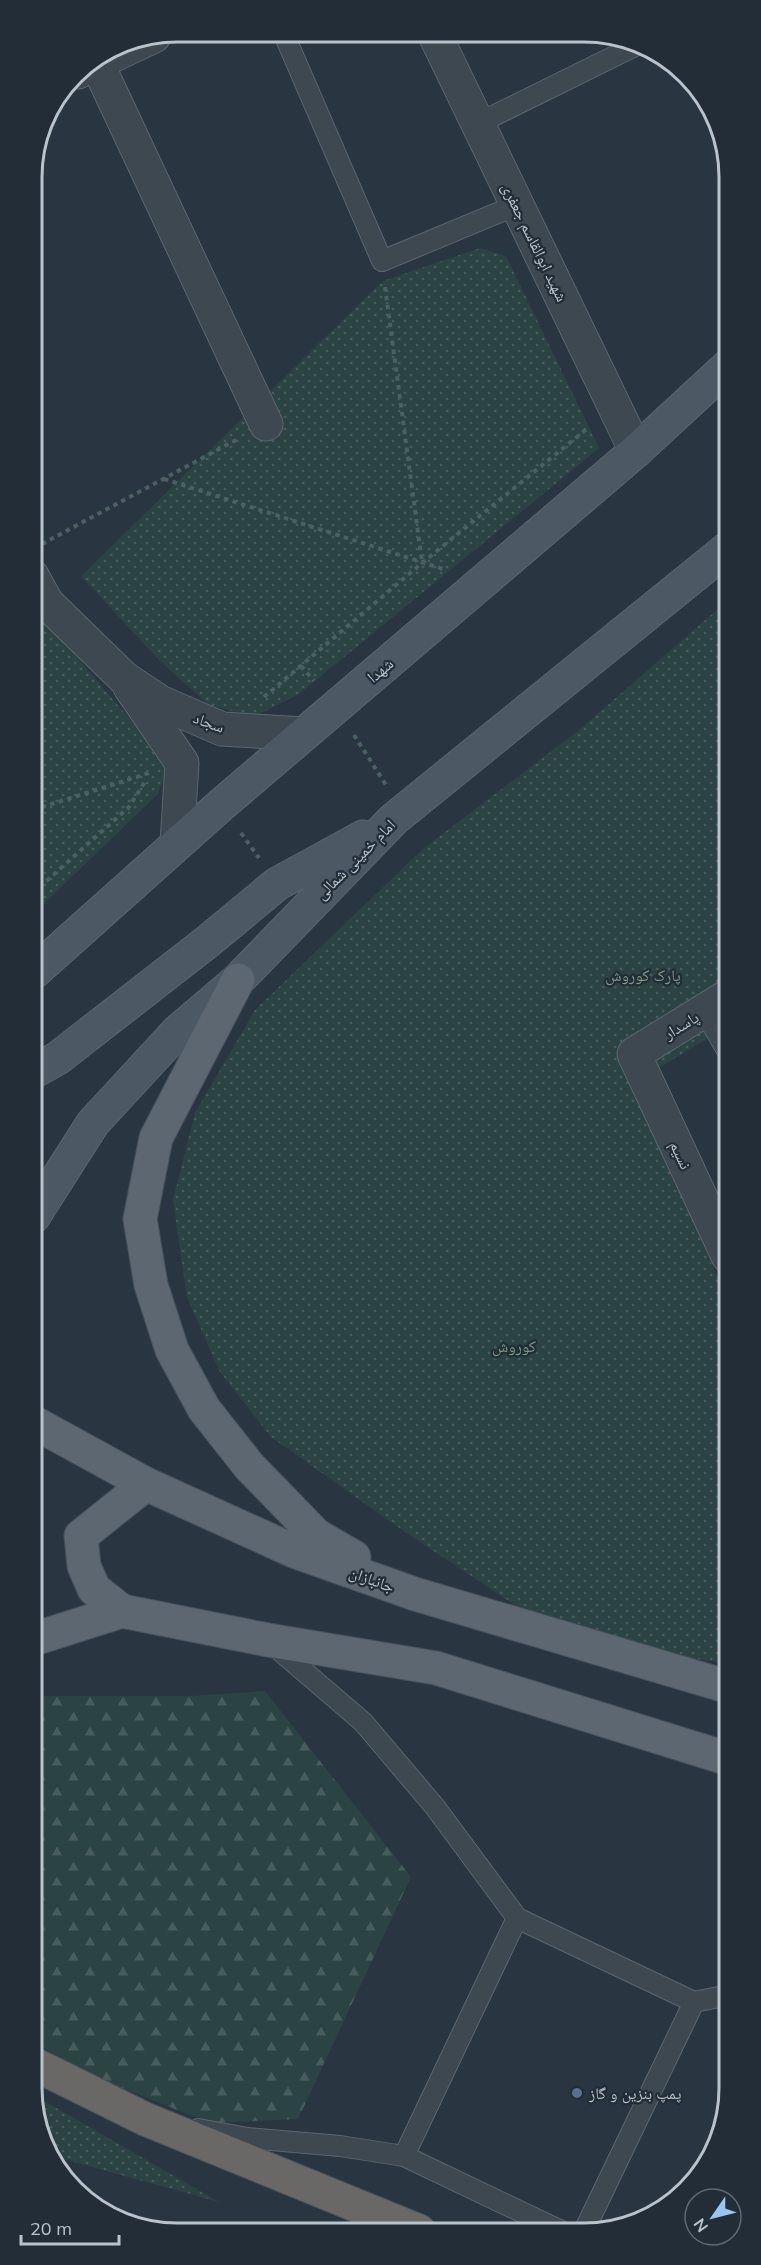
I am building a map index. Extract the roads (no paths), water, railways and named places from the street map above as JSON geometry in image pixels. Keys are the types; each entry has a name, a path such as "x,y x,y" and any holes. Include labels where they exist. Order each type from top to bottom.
{"highway":[{"path":"42,2068 145,2119 398,2223"}],"main road":[{"name":"شهدا","path":"42,965 221,805 636,452 719,374"},
{"name":"امام خمینی شمالی","path":"42,1203 93,1123 177,1032 238,980 394,819 719,555"},
{"path":"42,1067 57,1058 207,942 277,884 394,819"},
{"path":"238,980 156,1138 140,1219 152,1285 177,1360 204,1409 249,1467 316,1535 415,1594"},
{"name":"جانبازان","path":"42,1427 146,1484 296,1552 415,1594 719,1685"},
{"path":"146,1484 81,1536 84,1566 94,1590 122,1611 268,1640 436,1668 719,1756"},
{"path":"42,1636 122,1611"}],"street":[{"name":"شهید ابوالقاسم جعفری","path":"438,42 636,452"},
{"path":"93,72 266,424"},
{"name":"سجاد","path":"42,594 47,603 124,678 160,702 222,729 304,734"},
{"name":"سجاد","path":"124,678 182,763 177,843"},
{"name":"پاسدار","path":"634,1054 716,1004"},
{"name":"نسیم","path":"634,1054 719,1234"}],"lane":[{"path":"287,42 382,261 517,205"},
{"path":"477,124 628,49"},
{"path":"268,1640 363,1722 435,1808 517,1918 694,2002 719,1997"},
{"path":"404,2156 517,1918"},
{"path":"588,2223 694,2002"},
{"path":"145,2119 248,2138 340,2146 404,2156 544,2223"}],"place":[{"name":"پمپ بنزین و گاز","path":"577,2093"}],"park label":[{"name":"پارک کوروش","path":"643,975"},
{"name":"کوروش","path":"514,1346"}]}
